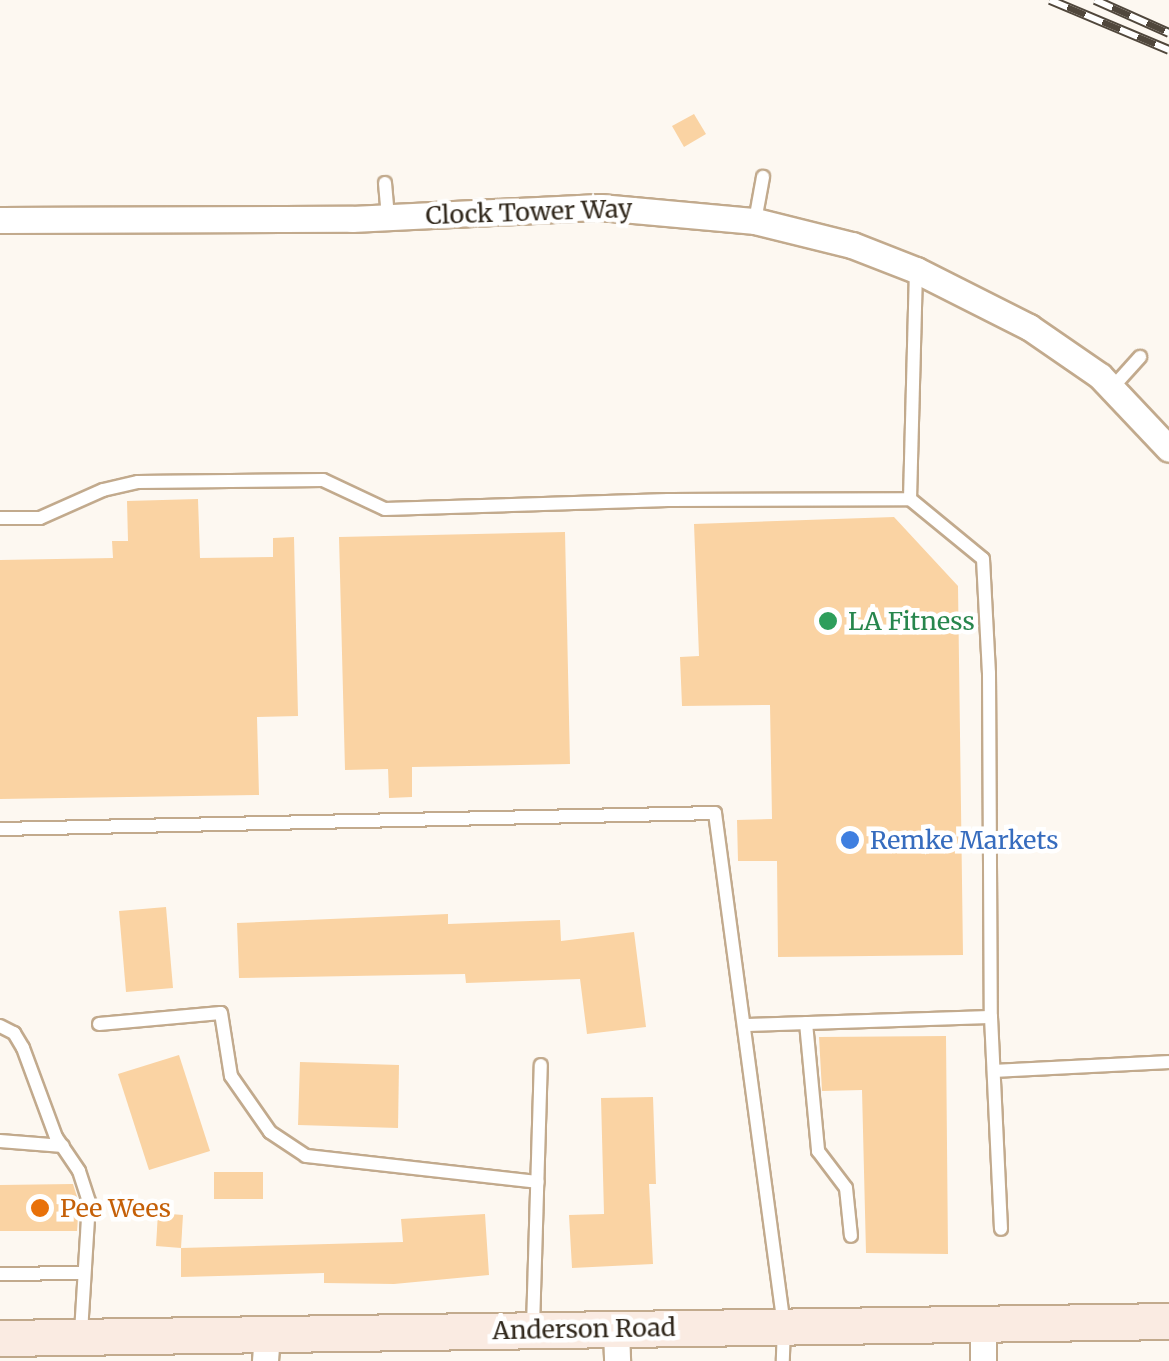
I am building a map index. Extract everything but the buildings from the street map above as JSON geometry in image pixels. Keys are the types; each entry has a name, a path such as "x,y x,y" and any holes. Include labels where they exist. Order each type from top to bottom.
{"street":[{"name":"Clock Tower Way","path":"0,220 388,217 600,206 755,221 852,245 916,270 1029,327 1112,388 1169,449"},
{"name":"Anderson Road","path":"0,1338 81,1336 266,1346 533,1331 617,1345 784,1344 983,1324 1169,1321"},
{"path":"983,1324 983,1361"}],"lane":[{"path":"755,221 764,178"},
{"path":"385,183 388,217"},
{"path":"910,500 916,270"},
{"path":"1112,388 1140,357"},
{"path":"0,518 40,518 103,490 138,482 322,480 385,509 668,500 910,500 983,559 988,634 991,1017 1001,1229"},
{"path":"0,829 716,813 784,1344"},
{"path":"99,1024 221,1013 231,1076 270,1132 306,1156 538,1182"},
{"path":"746,1025 991,1017"},
{"path":"806,1023 818,1151 846,1188 851,1236"},
{"path":"0,1026 14,1033 23,1048 63,1146 80,1171 89,1202 81,1336"},
{"path":"994,1071 1169,1062"},
{"path":"533,1331 542,1065"},
{"path":"0,1141 63,1146"},
{"path":"0,1274 84,1273"}],"railway":[{"path":"1050,0 1169,50"},
{"path":"1095,0 1169,33"}],"place":[{"name":"LA Fitness","path":"828,621"},
{"name":"Remke Markets","path":"850,840"},
{"name":"Pee Wees","path":"40,1208"}]}
